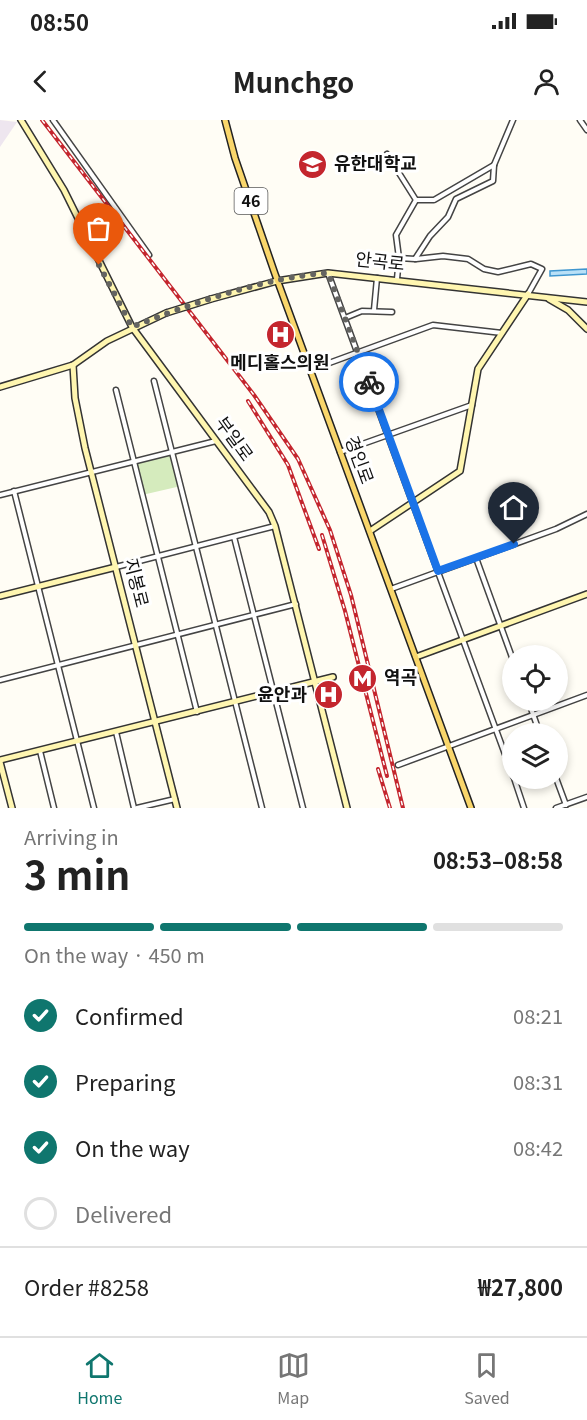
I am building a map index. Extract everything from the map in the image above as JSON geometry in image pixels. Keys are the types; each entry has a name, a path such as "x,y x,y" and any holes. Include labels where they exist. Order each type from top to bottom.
{"main road":[{"name":"경인로","path":"225,120 235,158 277,281 471,808"}],"street":[{"name":"부일로","path":"21,120 64,190 132,327 264,504 276,526 347,808"},
{"path":"53,120 149,255"},
{"path":"415,259 430,236 445,220 456,199 493,182 494,165 512,121 521,120"},
{"path":"580,120 587,130"},
{"path":"387,154 416,200"},
{"path":"416,200 434,200 494,165"},
{"path":"397,279 399,258 396,235 416,200"},
{"path":"370,531 460,471 478,369 542,269 531,264 498,272 484,269 468,259 443,256 399,258"},
{"path":"328,273 502,746"},
{"name":"안곡로","path":"0,387 73,365 132,327 166,313 277,281 328,273 544,296 568,310 587,329"},
{"path":"374,310 377,277"},
{"path":"544,296 587,302"},
{"path":"345,318 362,311 392,312"},
{"path":"310,370 359,354 433,325 502,333"},
{"name":"지봉로","path":"73,365 75,398 92,473 177,808"},
{"path":"154,381 262,808"},
{"path":"116,390 197,712"},
{"path":"340,452 472,405"},
{"path":"0,495 217,440"},
{"path":"14,491 94,808"},
{"path":"391,589 587,514"},
{"path":"0,596 276,526"},
{"path":"234,537 303,808"},
{"path":"476,558 508,645"},
{"path":"416,657 587,594"},
{"path":"0,680 296,604"},
{"path":"12,808 0,761 333,677"},
{"path":"398,765 587,695"},
{"path":"532,711 536,723"},
{"path":"116,732 136,808 175,799"},
{"path":"40,751 54,808"},
{"path":"517,789 524,808"},
{"path":"560,789 566,805"},
{"path":"556,808 587,797"}],"shaded area":[{"path":"0,120 17,122 0,147"}],"green space":[{"path":"173,452 181,486 142,495 134,462"}],"water":[{"path":"587,269 587,274 550,276 550,271"}],"railway":[{"path":"42,120 254,395 298,459 330,530 351,595 403,808"},
{"path":"248,401 288,465 319,549"},
{"path":"322,535 345,611 387,776"},
{"path":"378,769 390,808"}],"way so far":[{"path":"99,265 132,327 166,313 277,281 316,273 328,273 369,382"}],"place":[{"name":"유한대학교","path":"313,164"},
{"name":"메디홀스의원","path":"280,334"},
{"name":"역곡","path":"363,678"},
{"name":"윤안과","path":"328,695"}],"route":[{"path":"369,382 438,571 514,544"}]}
